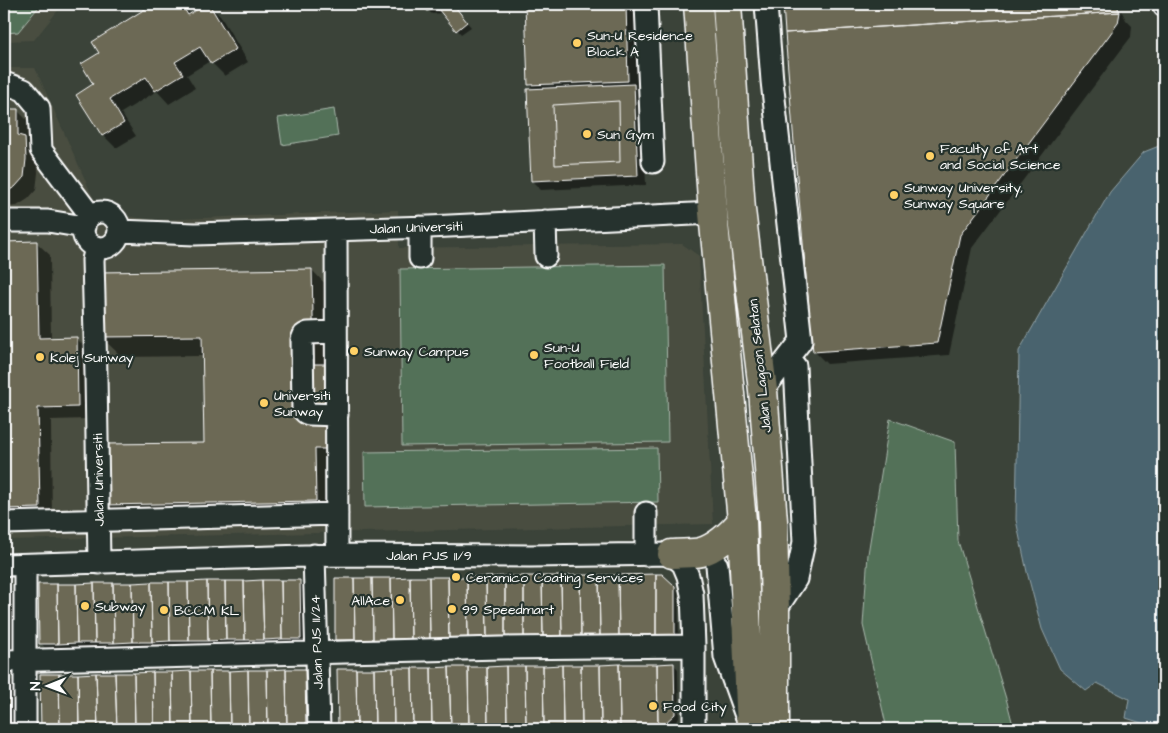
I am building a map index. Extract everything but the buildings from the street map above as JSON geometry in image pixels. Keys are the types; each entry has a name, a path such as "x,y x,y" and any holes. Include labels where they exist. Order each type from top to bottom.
{"main road":[{"path":"698,4 713,213 742,521 751,729"},
{"name":"Jalan Lagoon Selatan","path":"727,4 741,210 763,390 773,521 775,729"},
{"path":"713,213 741,210"},
{"path":"659,554 700,552 717,545 742,521"}],"street":[{"path":"646,4 652,162"},
{"path":"763,390 801,341 772,81 766,4"},
{"path":"4,83 24,90 39,108 41,150 87,221"},
{"path":"100,211 111,215 118,224 119,231 116,240 108,246 96,247 87,241 84,236 87,221 95,212 100,211"},
{"name":"Jalan Universiti","path":"119,231 195,234 336,230 713,213"},
{"path":"4,221 87,221"},
{"path":"545,221 546,256"},
{"path":"420,227 420,258"},
{"path":"336,230 337,554"},
{"name":"Jalan Universiti","path":"96,247 93,260 99,563"},
{"path":"336,332 308,333 304,335 302,340 303,410 310,414 336,415"},
{"path":"775,612 796,579 804,542 795,366"},
{"path":"646,513 659,554 683,564 688,576 692,594 694,729"},
{"path":"4,522 337,514"},
{"name":"Jalan PJS 11/9","path":"4,565 337,554 520,556 659,554"},
{"name":"Jalan PJS 11/24","path":"314,556 318,729"},
{"path":"25,565 14,661 25,729"},
{"path":"717,565 725,657 751,729"},
{"path":"14,661 316,652 694,646"}],"shaded area":[{"path":"4,4 63,4 34,40 4,41"},
{"name":"Sunway Campus","path":"4,68 35,68 100,213 156,220 398,210 399,248 682,244 699,256 713,524 4,540"}],"green space":[{"path":"4,4 41,4 18,32 4,33"},
{"path":"334,109 338,136 282,145 278,118"},
{"name":"Sun-U Football Field","path":"665,265 668,442 402,446 400,269"},
{"path":"890,419 955,442 958,541 1014,729 887,729 863,625 868,554"},
{"path":"657,448 658,502 365,507 364,452"}],"water":[{"path":"1164,144 1164,729 1160,729 1126,718 1129,699 1097,683 1086,691 1060,669 1042,629 1016,520 1019,351 1110,192 1144,152"}],"place":[{"name":"Sun-U Residence Block A","path":"577,43"},
{"name":"Sun Gym","path":"587,134"},
{"name":"Faculty of Art and Social Science","path":"930,156"},
{"name":"Sunway University, Sunway Square","path":"894,195"},
{"name":"Sunway Campus","path":"354,351"},
{"name":"Sun-U Football Field","path":"534,355"},
{"name":"Kolej Sunway","path":"40,357"},
{"name":"Universiti Sunway","path":"264,403"},
{"name":"Ceramico Coating Services","path":"456,577"},
{"name":"AllAce","path":"400,600"},
{"name":"Subway","path":"85,606"},
{"name":"99 Speedmart","path":"452,609"},
{"name":"BCCM KL","path":"164,610"},
{"name":"Food City","path":"653,706"}]}
